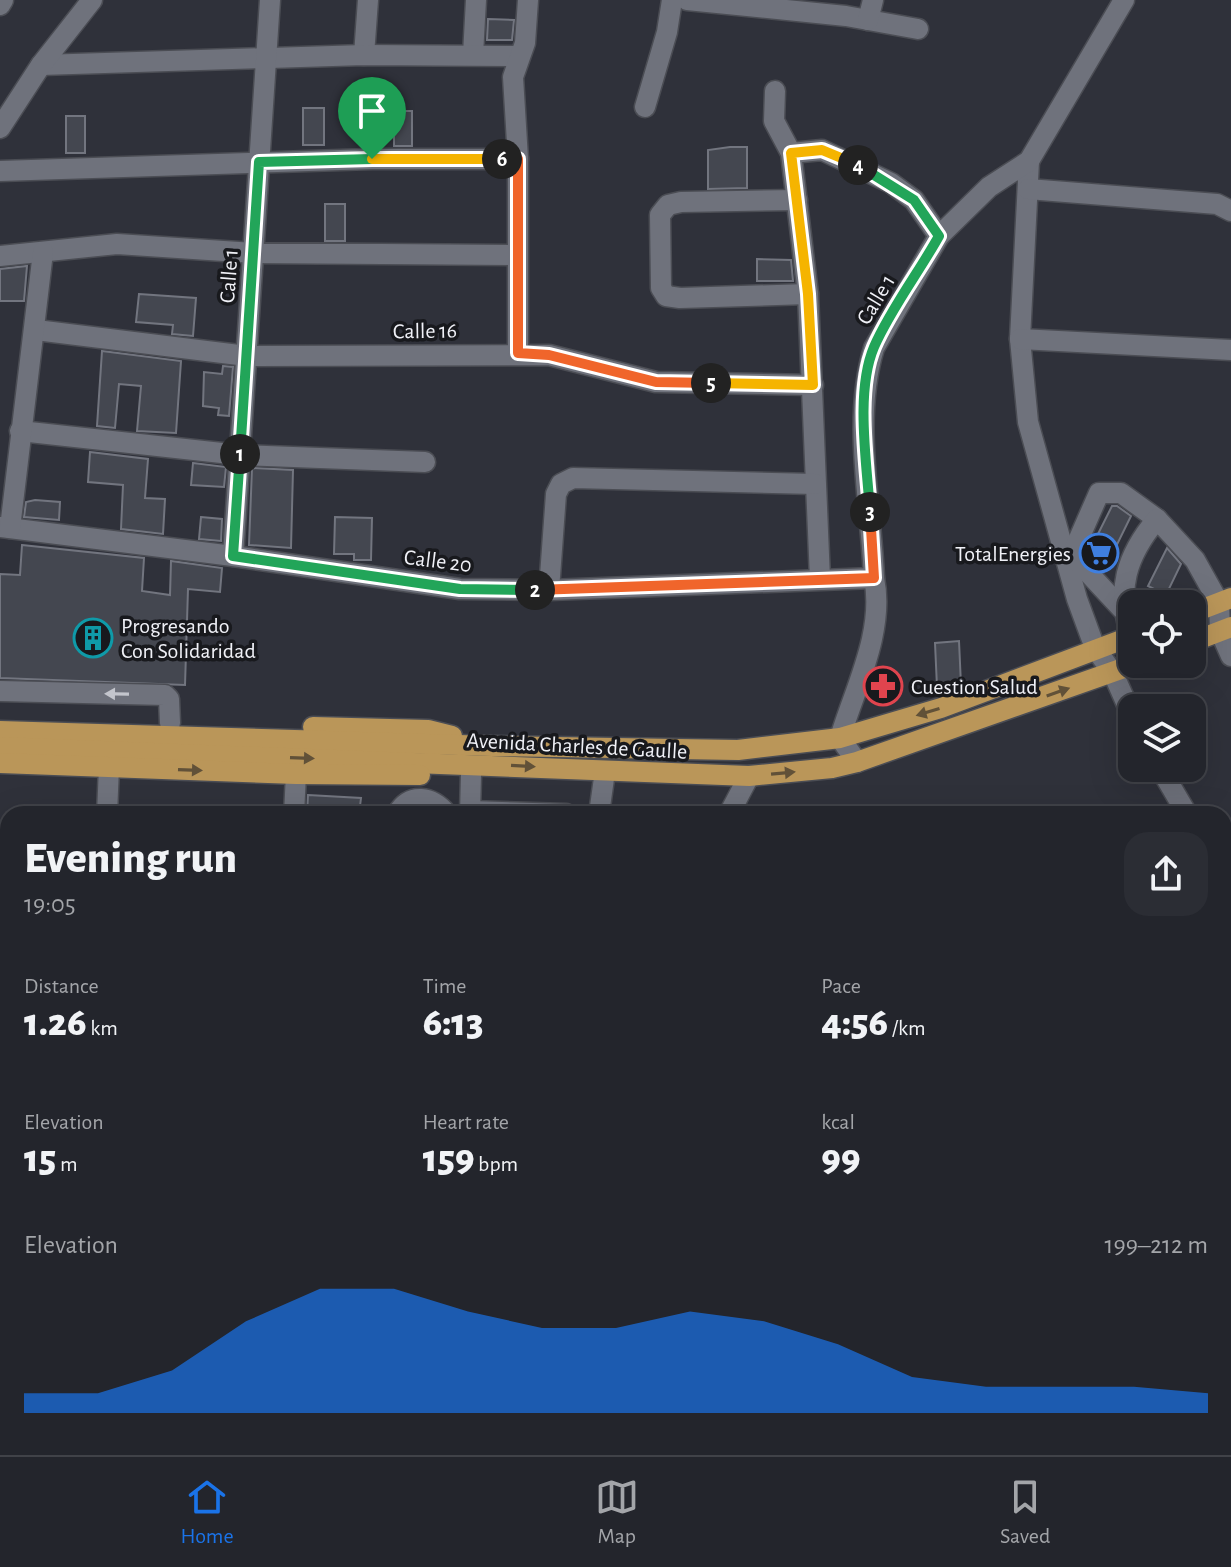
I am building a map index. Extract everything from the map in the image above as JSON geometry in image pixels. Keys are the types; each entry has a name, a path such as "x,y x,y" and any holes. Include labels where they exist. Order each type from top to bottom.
{"main road":[{"path":"1206,607 1225,600"},
{"path":"1206,637 1226,629"},
{"name":"Avenida Charles de Gaulle","path":"0,747 491,755 738,750 840,738 941,708 1118,640"},
{"name":"Avenida Charles de Gaulle","path":"0,731 491,755 605,771 749,776 832,768 857,762 1118,671"},
{"path":"0,718 428,730 491,755 471,775 296,774 0,763"}],"street":[{"path":"0,128 41,65 92,0"},
{"name":"Calle 1","path":"233,556 270,0"},
{"path":"364,55 368,0"},
{"path":"473,55 476,0"},
{"path":"518,353 518,159 513,77 525,43 528,0"},
{"path":"645,107 667,32 672,0"},
{"path":"687,0 870,10 918,29"},
{"name":"Calle 1","path":"840,738 876,622 878,598 874,578 864,422 868,366 878,340 939,236 989,187 1029,161 1124,0"},
{"path":"41,65 364,55 519,56"},
{"path":"775,91 774,121 791,153 808,294 820,579"},
{"path":"791,153 822,150 891,183 914,200 939,236"},
{"path":"0,171 259,162 518,159"},
{"path":"1029,161 1020,339 1028,422 1055,523 1095,648 1113,673 1122,694"},
{"path":"1028,189 1217,204 1231,211"},
{"path":"797,200 668,205 660,215 661,288 666,296 680,298 808,294"},
{"path":"0,256 117,244 254,253 517,255"},
{"path":"5,528 36,330 43,252"},
{"name":"Calle 16","path":"36,330 247,356 549,355 656,382 813,385"},
{"path":"1020,339 1231,350"},
{"path":"20,431 240,455 425,462"},
{"path":"549,590 556,494 561,484 573,478 815,484"},
{"path":"1118,605 1080,564 1074,550 1099,493 1121,493 1157,519 1195,560 1225,600 1231,656"},
{"path":"1124,590 1125,575 1144,535 1157,519"},
{"name":"Calle 20","path":"5,528 233,556 460,589 549,590 874,578"},
{"path":"0,691 165,695 169,699 170,723"},
{"path":"840,738 857,762"},
{"path":"107,806 109,767"},
{"path":"600,806 605,771"},
{"path":"294,806 296,774"},
{"path":"418,775 418,798"},
{"path":"470,806 471,775"},
{"path":"733,806 749,776"},
{"path":"1167,782 1178,806"},
{"path":"403,806 406,801 418,798 440,806"}],"building":[{"path":"488,19 514,20 512,40 487,40"},
{"path":"303,108 324,108 324,145 303,145"},
{"path":"394,111 412,111 412,146 394,146"},
{"path":"66,116 85,116 85,153 66,153"},
{"path":"747,147 747,188 708,189 708,150"},
{"path":"325,204 345,204 345,241 325,241"},
{"path":"757,259 791,260 793,281 757,281"},
{"path":"27,266 24,301 0,301 0,269"},
{"path":"139,294 196,298 193,336 172,334 173,325 136,322"},
{"path":"102,351 181,361 176,433 137,431 141,386 119,384 115,428 97,426"},
{"path":"223,366 233,367 229,416 218,415 219,408 203,406 204,372 222,374"},
{"path":"90,452 148,459 145,498 165,499 163,534 121,529 123,485 88,482"},
{"path":"193,463 226,467 224,487 191,485"},
{"path":"252,468 293,470 291,548 249,545"},
{"path":"26,502 60,502 59,520 24,517"},
{"path":"1112,506 1131,516 1104,571 1089,552"},
{"path":"201,517 222,519 221,541 199,539"},
{"path":"335,517 372,518 371,560 354,560 354,554 334,554"},
{"name":"Progresando Con Solidaridad","path":"22,545 144,558 142,591 170,595 171,561 222,568 220,592 188,589 185,685 0,678 0,574 20,575"},
{"path":"1167,548 1181,564 1168,590 1148,586"},
{"path":"959,641 961,685 937,687 935,643"},
{"name":"Cuestion Salud","path":"878,673 893,677 887,699 872,695"},
{"path":"308,795 361,798 360,806 307,806"}],"place":[{"name":"TotalEnergies","path":"1099,553"},
{"name":"Progresando Con Solidaridad","path":"93,638"},
{"name":"Cuestion Salud","path":"883,686"}],"route":[{"path":"822,150 891,183 914,200 939,236 882,332 868,366 864,422 874,578 549,590 460,589 233,556 259,162 372,159 518,159 518,353 549,355 656,382 813,385 808,294 791,153 822,150"}]}
